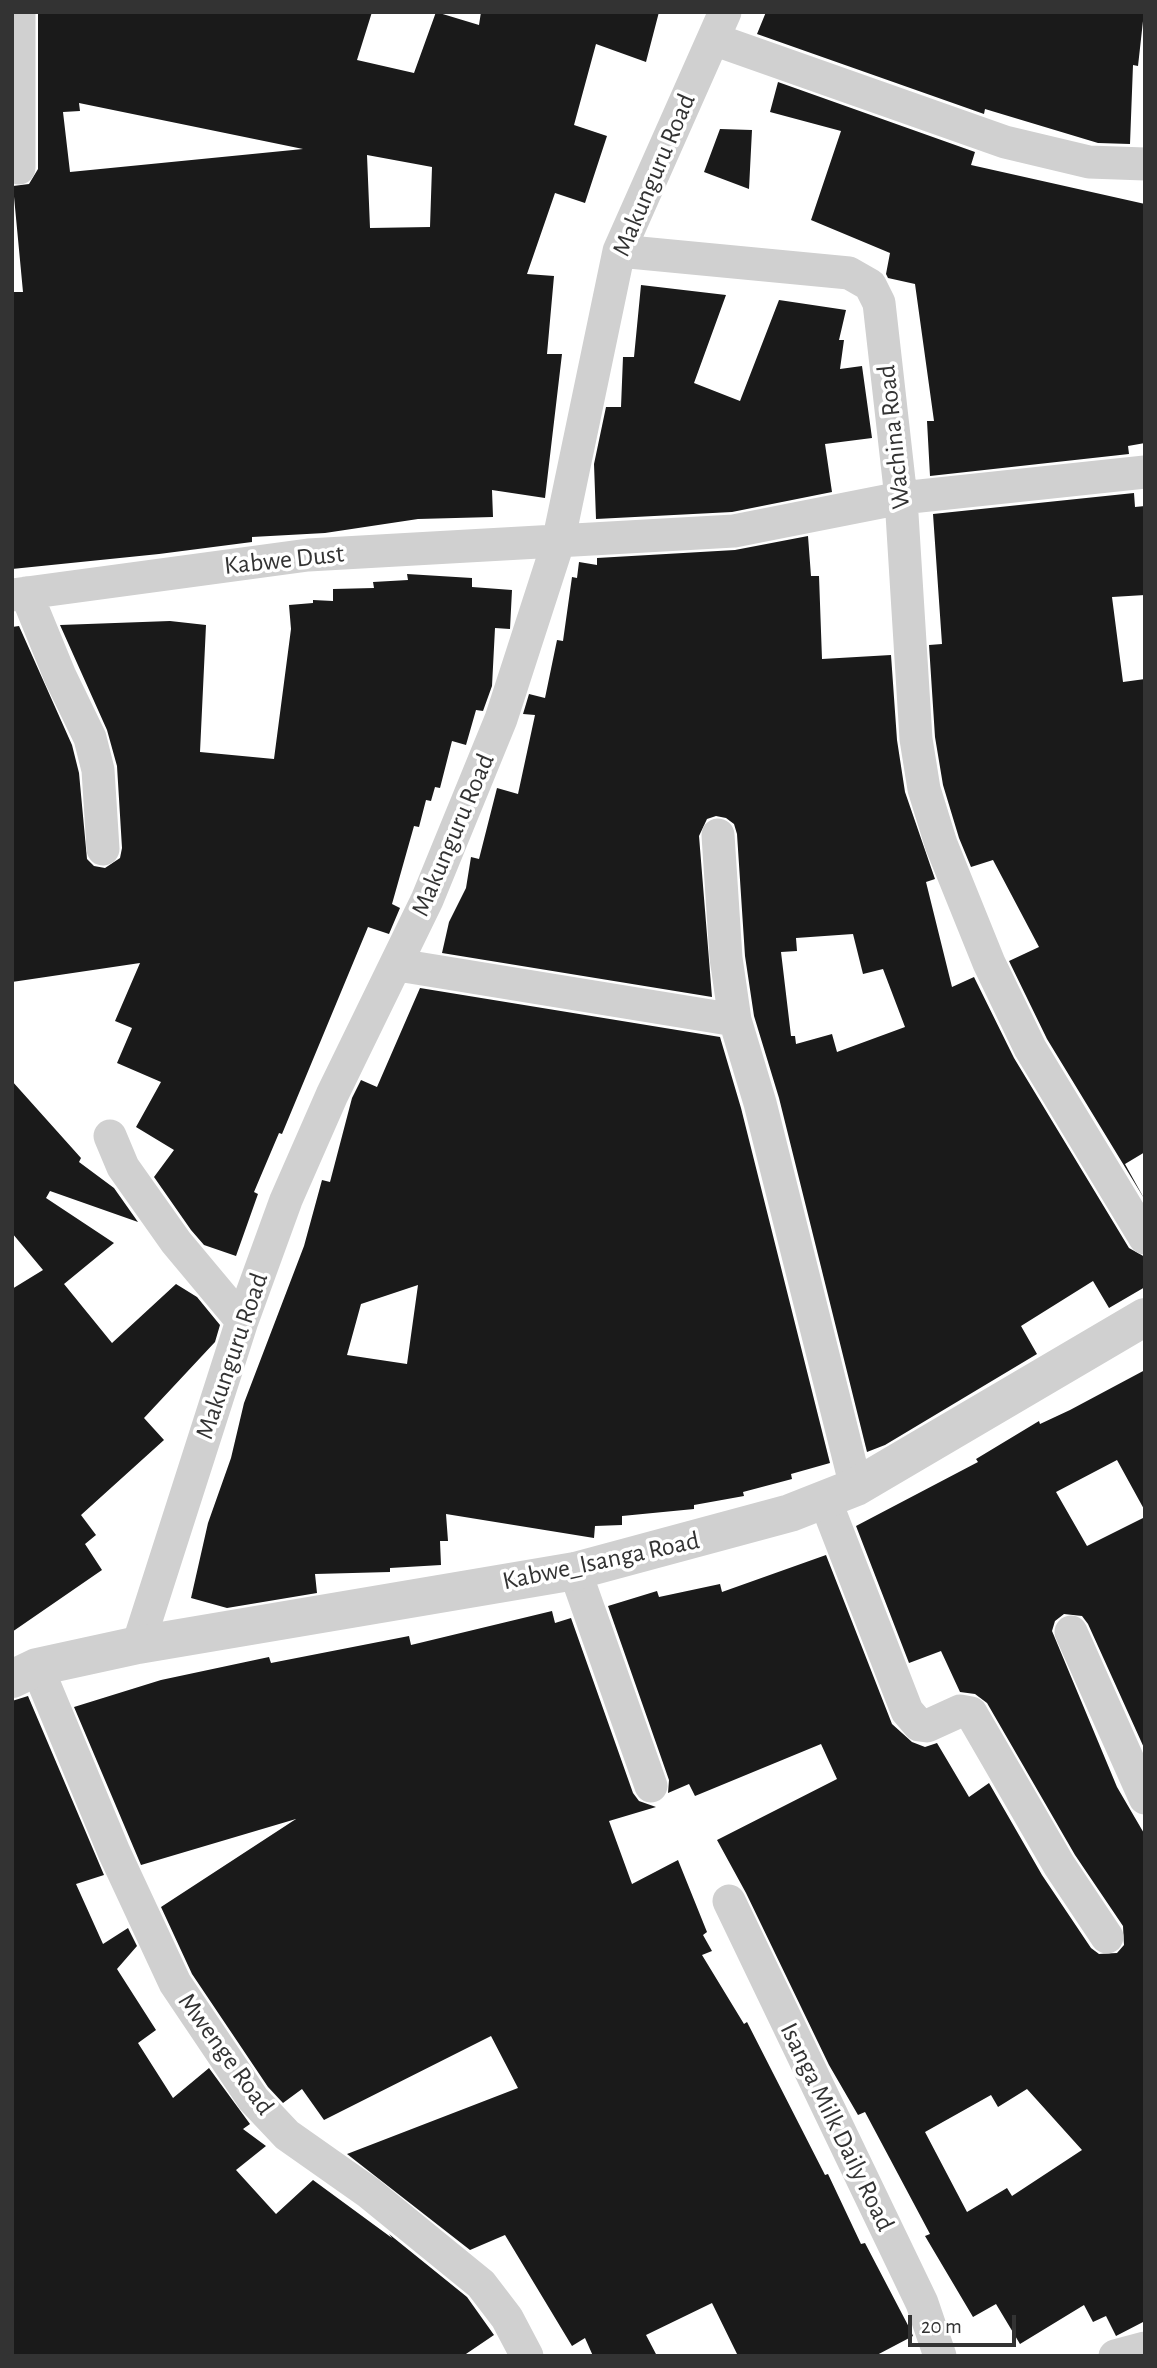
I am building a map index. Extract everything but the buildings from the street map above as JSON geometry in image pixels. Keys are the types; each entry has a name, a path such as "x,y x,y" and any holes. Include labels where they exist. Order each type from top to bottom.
{"street":[{"path":"19,12 19,168"},
{"path":"719,26 1005,142 1089,162 1145,164"},
{"name":"Makunguru Road","path":"138,1645 242,1321 286,1200 332,1095 398,965 501,719 558,543 619,251 719,26"},
{"name":"Wachina Road","path":"619,251 849,273 870,285 879,303 901,498 916,739 924,789 941,844 989,963 1030,1048 1145,1238"},
{"name":"Kabwe Dust","path":"19,594 308,555 734,531 901,498 1145,472"},
{"path":"19,594 90,738 98,770 103,849"},
{"path":"718,835 726,958 735,1020 760,1103 840,1493 906,1711 919,1726 927,1726 960,1711 971,1713 1059,1865 1107,1937"},
{"path":"398,965 735,1020"},
{"path":"110,1136 124,1167 176,1242 242,1321"},
{"name":"Kabwe_Isanga Road","path":"25,1673 138,1645 575,1571 722,1534 840,1493 1145,1317"},
{"path":"575,1571 651,1786"},
{"path":"1071,1632 1145,1798"},
{"name":"Mwenge Road","path":"25,1673 114,1852 174,1983 253,2099 287,2135 368,2192 481,2284 507,2318 521,2354"},
{"name":"Isanga Milk Daily Road","path":"729,1902 922,2304 940,2356"},
{"path":"1115,2356 1145,2348"}]}
